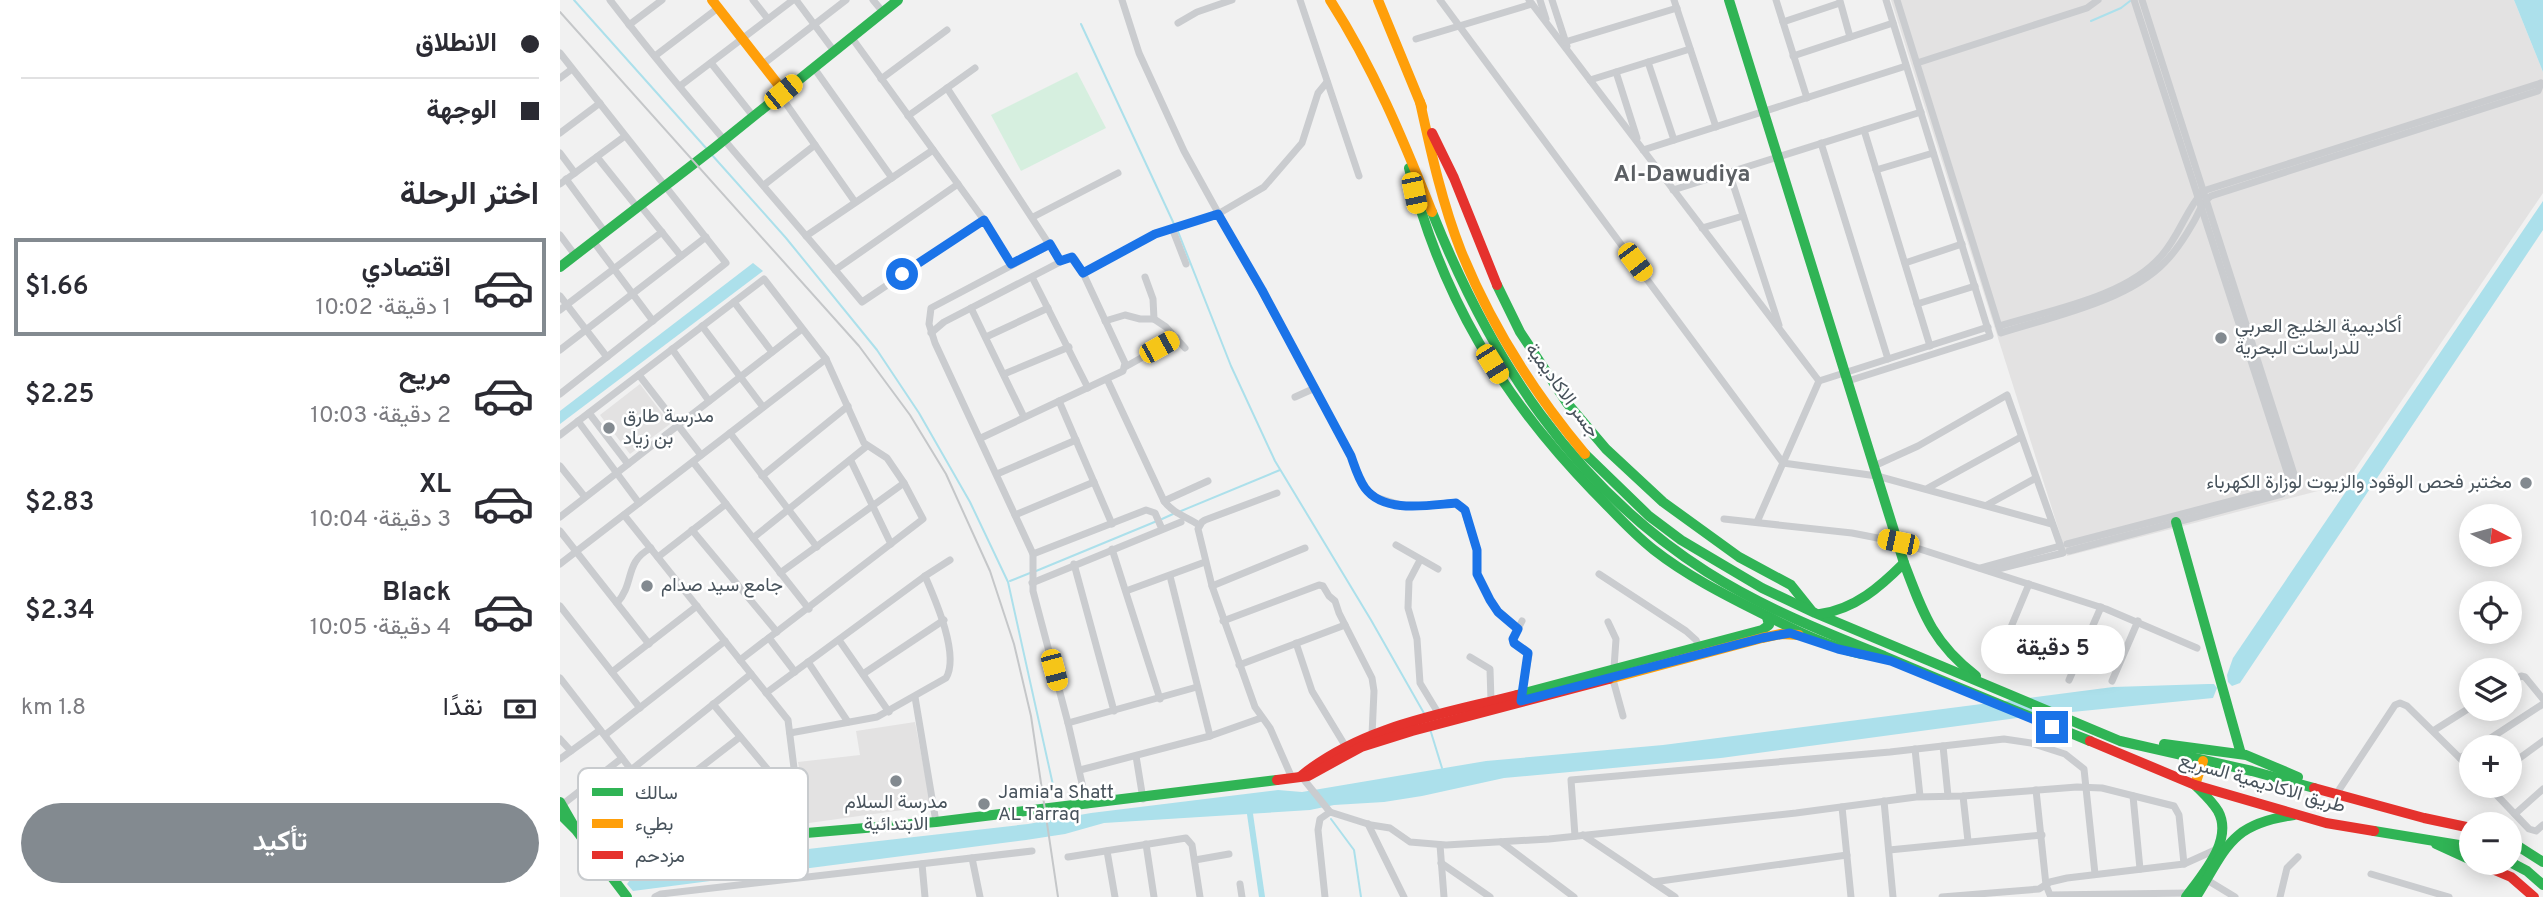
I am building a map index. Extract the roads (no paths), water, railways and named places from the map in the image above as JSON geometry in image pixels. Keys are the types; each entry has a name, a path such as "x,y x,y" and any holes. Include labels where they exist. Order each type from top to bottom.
{"main road":[{"path":"560,267 723,141 898,0"},
{"path":"1331,0 1370,67 1397,128 1425,233 1450,289 1480,345 1536,429 1581,480 1631,530 1671,562 1767,617 1817,641"},
{"path":"1378,0 1454,177 1489,269 1520,332 1567,403 1606,449 1663,502 1739,557 1791,585 1814,613 2000,691"},
{"path":"1729,0 1904,563 1934,638 1966,669 2000,691"},
{"path":"715,4 782,94"},
{"name":"جسر الاكاديمية","path":"1420,102 1445,201 1466,259 1495,322 1521,369 1557,420 1591,461 1649,516 1681,540 1762,588 1814,613"},
{"name":"جسر الاكاديمية","path":"1397,128 1474,311 1514,380 1545,426 1577,464 1642,526 1707,573 1793,618 1891,661"},
{"path":"1536,429 1567,403"},
{"path":"1631,530 1634,518 1641,508 1651,502 1663,502"},
{"path":"2176,522 2241,754"},
{"path":"1814,613 1835,612 1859,599 1883,583 1904,563"},
{"path":"1701,650 1762,630 1769,625 1767,617"},
{"path":"808,832 936,822 1143,799 1312,775 1375,742 1521,697 1701,650 1782,634 1790,633 1838,649 1891,661"},
{"name":"طريق الاكاديمية السريع","path":"1891,661 2194,785 2294,815 2391,835 2459,845"},
{"name":"طريق الاكاديمية السريع","path":"2000,691 2133,745 2320,788 2396,811 2459,825"},
{"path":"1296,777 1372,735 1491,701 1521,697"},
{"path":"2106,736 2241,754 2277,766 2320,788"},
{"path":"2190,896 2216,850 2221,835 2221,818 2210,801 2194,785 2203,761"},
{"path":"2391,835 2396,811"},
{"path":"563,813 578,832"},
{"path":"2190,896 2207,880 2231,844 2244,830 2260,822 2294,815"},
{"path":"2430,841 2459,854"},
{"path":"2522,849 2543,862"},
{"path":"2522,868 2543,885"},
{"path":"2506,875 2534,897"},
{"path":"615,880 627,897"}],"street":[{"path":"610,0 723,141 764,185 862,302 984,220"},
{"path":"629,25 662,0"},
{"path":"753,0 768,19"},
{"path":"680,86 794,0 834,51"},
{"path":"762,65 846,0"},
{"path":"873,0 883,12"},
{"path":"1122,0 1141,60 1184,150 1315,388 1368,492 1384,501 1401,505 1456,503 1463,507 1477,550 1477,574 1494,607 1518,629"},
{"path":"1178,23 1197,12 1232,0"},
{"path":"1300,0 1359,176"},
{"path":"1440,0 1783,463 1875,471 2052,524"},
{"path":"1540,0 1548,26"},
{"path":"1552,0 1568,52"},
{"path":"1776,0 1807,98"},
{"path":"1819,381 1846,377 1990,335 1886,0"},
{"path":"1897,0 2000,329"},
{"path":"1917,63 2087,8 2098,0"},
{"path":"1783,22 1840,1 1850,37"},
{"path":"2137,1 2294,474 2288,489"},
{"path":"1416,39 1530,2 1819,381"},
{"path":"655,56 715,4"},
{"path":"1565,42 1676,4 1716,127"},
{"path":"1793,56 1893,23"},
{"path":"881,79 947,30"},
{"path":"852,38 984,220 1011,264"},
{"path":"1590,80 1690,48"},
{"path":"560,53 726,263 560,394"},
{"path":"1648,62 1674,140"},
{"path":"711,63 753,116"},
{"path":"1641,148 1674,140 1906,66"},
{"path":"814,68 892,178"},
{"path":"908,116 975,68"},
{"path":"560,78 572,69"},
{"path":"1616,72 1641,148"},
{"path":"1083,273 1134,244 1172,228 1218,214 1264,187 1302,144 1318,93 1327,82"},
{"path":"2000,329 2091,298 2140,275 2166,251 2202,196 2541,83 2538,91 2214,195 2202,196"},
{"path":"947,88 1060,261"},
{"path":"782,94 855,202"},
{"path":"560,133 600,103"},
{"path":"1673,190 1921,112"},
{"path":"1864,130 1930,346"},
{"path":"605,232 563,182 625,136"},
{"path":"1821,143 1888,359"},
{"path":"764,185 815,145"},
{"path":"806,236 933,150"},
{"path":"560,153 575,173"},
{"path":"1876,170 1933,153"},
{"path":"597,157 681,256"},
{"path":"1033,217 1118,173"},
{"path":"1729,173 1781,331"},
{"path":"835,270 958,184"},
{"path":"2202,196 2201,208 2288,473 2288,489"},
{"path":"2000,329 2095,302 2138,282 2170,256 2201,208"},
{"path":"1702,228 1743,216"},
{"path":"1172,228 1186,264"},
{"path":"563,308 662,232"},
{"path":"560,235 575,255"},
{"path":"560,350 706,237"},
{"path":"593,242 653,321"},
{"path":"1050,244 932,308 929,319 931,333 1033,554 1032,583 1069,723 1087,805"},
{"path":"1905,263 1962,244"},
{"path":"931,333 944,322 1072,257 1083,273 1125,367"},
{"path":"1032,277 1088,388"},
{"path":"1145,277 1153,299 1154,318"},
{"path":"560,435 764,279 826,359 867,446 887,458 923,519 740,660"},
{"path":"1917,304 1975,286"},
{"path":"560,296 563,308 586,330 607,358"},
{"path":"734,302 772,352"},
{"path":"971,308 1024,416"},
{"path":"986,337 1048,308"},
{"path":"1105,321 1125,315 1140,319 1154,318 1185,348"},
{"path":"702,326 763,407"},
{"path":"1846,377 1888,359 1988,327"},
{"path":"560,517 802,329"},
{"path":"981,438 1121,373 1125,367 1177,338"},
{"path":"1004,374 1069,347"},
{"path":"672,349 709,401"},
{"path":"560,564 826,359"},
{"path":"639,375 701,455"},
{"path":"1107,379 1164,501 1174,514 1199,525 1205,562 1223,621 1261,719 1270,728 1296,777 1310,787 1330,812 1393,829 1413,843 1440,845 1579,836 1920,796 1963,796 2085,787 2177,808 2184,864"},
{"path":"1756,522 1819,381"},
{"path":"1295,397 1315,388"},
{"path":"1875,471 2007,396 2052,524 2066,547"},
{"path":"1059,401 1112,524"},
{"path":"762,476 848,406"},
{"path":"589,413 628,464"},
{"path":"578,421 639,503"},
{"path":"730,433 817,547"},
{"path":"1928,488 2021,437"},
{"path":"997,474 1076,440"},
{"path":"753,538 867,446"},
{"path":"851,461 891,544"},
{"path":"692,462 809,609"},
{"path":"560,466 585,497"},
{"path":"1987,505 2036,478"},
{"path":"1164,501 1208,481"},
{"path":"1015,515 1094,482"},
{"path":"780,573 904,483"},
{"path":"2107,537 2281,488 2288,489"},
{"path":"1979,568 2176,522 2288,489"},
{"path":"1199,525 1205,520 1277,493"},
{"path":"658,557 726,504"},
{"path":"1033,554 1150,509 1155,513 1162,529"},
{"path":"624,515 788,720 794,768"},
{"path":"1724,520 1852,533 1898,542 2101,607 2197,648"},
{"path":"1032,583 1181,522"},
{"path":"692,530 777,632"},
{"path":"560,531 649,644"},
{"path":"1396,545 1438,569"},
{"path":"1989,572 2063,552 2066,547"},
{"path":"617,603 626,587 635,559 651,548"},
{"path":"1212,586 1305,548"},
{"path":"1112,549 1160,699"},
{"path":"766,692 950,560"},
{"path":"1420,560 1409,581 1408,608 1417,639 1420,683 1440,716"},
{"path":"1126,591 1205,562"},
{"path":"1074,564 1114,711"},
{"path":"1600,574 1685,631 1701,650"},
{"path":"790,733 868,720 889,712 949,675 944,620 925,576"},
{"path":"1170,576 1210,736"},
{"path":"1996,663 2029,584"},
{"path":"1223,621 1322,585 1335,601 1372,678 1372,735"},
{"path":"560,606 640,708"},
{"path":"612,672 697,606"},
{"path":"2069,680 2101,607"},
{"path":"863,674 944,620"},
{"path":"1521,697 1529,655 1513,641 1522,621"},
{"path":"2112,681 2138,621"},
{"path":"1608,622 1616,639 1614,672 1623,716"},
{"path":"1239,664 1345,625"},
{"path":"769,638 795,672"},
{"path":"839,640 889,712"},
{"path":"560,759 640,708 725,641"},
{"path":"1296,643 1309,685 1346,747"},
{"path":"1470,657 1490,669 1491,701"},
{"path":"808,663 848,722"},
{"path":"632,768 751,674"},
{"path":"2495,735 2543,702 2522,676"},
{"path":"560,680 630,768"},
{"path":"1069,723 1197,687"},
{"path":"915,697 936,822"},
{"path":"713,704 766,768"},
{"path":"2337,793 2397,704 2405,704 2459,757"},
{"path":"2433,731 2459,715"},
{"path":"1080,770 1210,736 1261,719"},
{"path":"700,768 740,737"},
{"path":"560,739 571,751"},
{"path":"1579,836 1571,780 2004,739 2031,743 2065,754 2084,769 2095,874"},
{"path":"2522,756 2543,741"},
{"path":"1943,746 1948,796"},
{"path":"1915,749 1920,796"},
{"path":"1136,756 1143,799"},
{"path":"611,768 622,758"},
{"path":"2517,812 2543,789"},
{"path":"2036,790 2048,894 2190,896"},
{"path":"1963,796 1968,841"},
{"path":"2133,796 2140,869"},
{"path":"2500,798 2513,812"},
{"path":"563,813 578,799"},
{"path":"1884,801 1893,897"},
{"path":"1842,807 1851,897"},
{"path":"1325,897 1318,830 1320,819 1330,812"},
{"path":"2522,821 2536,831 2543,825"},
{"path":"1368,824 1404,897"},
{"path":"1889,850 2042,835"},
{"path":"1579,836 1675,897"},
{"path":"1068,857 1186,838 1191,842 1200,897"},
{"path":"1501,842 1574,897"},
{"path":"1146,844 1154,897"},
{"path":"1440,845 1444,897"},
{"path":"1942,897 2010,894 2039,889 2057,880 2184,864 2216,850"},
{"path":"808,877 1032,851"},
{"path":"1107,851 1115,897"},
{"path":"1195,860 1229,855"},
{"path":"1653,882 1847,855"},
{"path":"2280,897 2287,869 2298,857"},
{"path":"972,858 980,897"},
{"path":"1441,863 1490,897"},
{"path":"922,864 925,897"},
{"path":"2371,874 2443,896"},
{"path":"654,897 777,880"},
{"path":"2207,880 2235,897"},
{"path":"1240,884 1242,897"},
{"path":"714,887 717,897"}],"water":[{"path":"2514,0 2543,0 2543,72"},
{"path":"2543,201 2543,230 2240,683 2232,686 2227,675 2233,658"},
{"path":"753,263 763,271 560,424 560,411"},
{"path":"2214,684 2217,688 2213,698 2032,716 1721,758 1504,778 1384,802 1334,805 1310,810 1104,823 1065,834 1026,840 808,868 808,849 1028,824 1091,813 1278,790 1302,792 1486,761 1663,745 2113,687"},
{"path":"630,880 718,880 633,891 627,884"}],"waterway":[{"path":"574,0 706,148"},
{"path":"2091,21 2121,8 2130,1"},
{"path":"1081,24 1174,224"},
{"path":"712,155 786,238 877,350 919,413 970,502 1008,582 1055,794"},
{"path":"1177,229 1231,366 1275,461 1425,715"},
{"path":"1181,511 1280,470"},
{"path":"1162,519 1173,514"},
{"path":"1036,571 1157,521"},
{"path":"1010,581 1030,573"},
{"path":"1430,729 1442,768"},
{"path":"1250,814 1262,897"},
{"path":"1331,819 1354,850 1361,897"}],"railway":[{"path":"560,12 859,346 910,415 946,474 990,571 1014,644 1031,716 1058,897"}],"place":[{"name":"أكاديمية الخليج العربي للدراسات البحرية","path":"2221,338"},
{"name":"مدرسة طارق بن زياد","path":"609,428"},
{"name":"مختبر فحص الوقود والزيوت لوزارة الكهرباء","path":"2526,483"},
{"name":"جامع سيد صدام","path":"647,586"},
{"name":"مدرسة السلام الابتدائية","path":"896,781"},
{"name":"Jamia'a Shatt AL Tarraq","path":"984,804"}],"district":[{"name":"Al-Dawudiya","path":"1682,175"}]}
